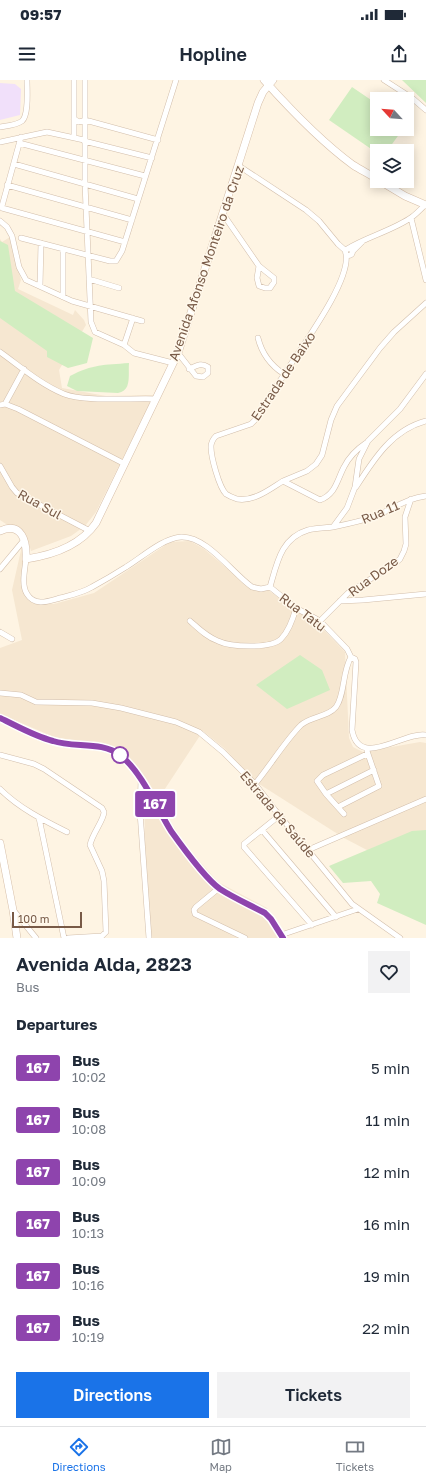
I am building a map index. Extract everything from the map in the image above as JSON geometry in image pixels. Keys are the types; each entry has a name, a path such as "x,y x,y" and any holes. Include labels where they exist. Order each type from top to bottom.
{"street":[{"path":"0,127 22,121 25,116 27,80"},
{"path":"85,80 84,141 89,305 94,332 124,345 134,353 173,363"},
{"path":"21,238 110,261 118,260 158,140 176,80"},
{"path":"384,80 412,98 426,110"},
{"path":"269,82 304,122 341,155 370,175"},
{"name":"Avenida Afonso Monteiro da Cruz","path":"26,558 41,556 64,548 82,539 90,531 100,515 178,353 258,103 269,82"},
{"path":"74,83 80,88 85,86"},
{"path":"74,83 74,137"},
{"path":"74,96 80,95 85,97"},
{"path":"74,119 79,122 85,120 158,140"},
{"path":"0,142 20,140 47,132 74,137 84,141 152,158"},
{"path":"20,140 85,160 145,176"},
{"path":"20,140 2,208 125,242"},
{"path":"14,164 138,199"},
{"path":"239,166 306,210 319,221 338,244 349,252 362,242 411,218 426,205 405,196 392,188"},
{"path":"7,185 132,220"},
{"path":"223,214 259,266 274,278 274,282 270,288 259,286 257,278 259,266"},
{"path":"411,218 426,280"},
{"path":"0,221 7,227 12,236 19,267 26,280 63,297 142,321"},
{"path":"40,286 41,243"},
{"path":"63,250 63,297"},
{"name":"Estrada de Baixo","path":"283,481 265,493 254,497 244,499 232,497 226,494 219,480 211,447 213,439 216,436 254,422 322,316 344,270 349,252"},
{"path":"89,279 119,288"},
{"path":"283,481 307,471 316,464 322,455 331,420 337,406 380,348 394,332 426,303"},
{"path":"124,345 133,318"},
{"path":"258,338 260,348 270,363 284,374"},
{"path":"0,352 40,382 65,394 86,398 156,399"},
{"path":"178,353 189,369"},
{"path":"24,369 2,404 18,409 125,464"},
{"path":"283,481 320,500 326,498 335,487 348,460 400,409 426,374"},
{"path":"333,527 347,508 355,488 381,450 393,438 407,428 426,421"},
{"path":"355,488 359,459 368,441"},
{"name":"Rua Sul","path":"0,466 17,493 90,531"},
{"name":"Rua 11","path":"270,587 283,547 290,539 298,534 309,530 355,523 376,516 411,499 426,496"},
{"name":"Rua Doze","path":"320,621 348,593 400,559 406,544 405,517 411,499"},
{"path":"0,531 5,529 16,530 22,535 26,550 25,588 27,595 37,602 54,600 90,588 126,568 163,543 182,537 191,538 209,548 252,586 261,589 270,587"},
{"path":"0,569 24,540"},
{"name":"Rua Tatu","path":"270,587 296,608 320,621 347,649 351,657"},
{"path":"340,601 426,594"},
{"path":"190,621 201,631 219,642 226,644 266,646 281,640 292,621 296,608"},
{"path":"0,632 12,640"},
{"path":"256,784 302,724 327,714 337,706 340,700 346,666 351,657 356,662 352,730 353,737 356,742 366,748 379,748 416,735 426,735"},
{"name":"Estrada da Saúde","path":"0,693 21,695 36,702 72,702 107,705 191,727 223,752 256,784 343,893 358,909 400,938"},
{"path":"0,718 52,741 63,744 94,746 110,750 126,760 141,780 172,832 207,876 219,888 265,913 271,919 282,937 358,909"},
{"path":"338,807 378,788 380,784 367,754 366,748"},
{"path":"344,814 317,783 319,777 367,754"},
{"path":"0,755 34,764 44,769 102,808 104,815 92,837 90,845 102,871 104,880 107,929 102,936 68,938"},
{"path":"326,794 374,770"},
{"path":"141,780 140,812 149,938"},
{"path":"0,789 7,796 39,818 67,832"},
{"path":"308,850 426,799"},
{"path":"280,815 244,844 244,847 312,925"},
{"path":"39,818 64,938"},
{"path":"262,830 336,916"},
{"path":"0,843 13,910 16,937"},
{"path":"219,888 196,907 194,910 195,914 245,938"},
{"path":"13,910 36,938"}],"shaded area":[{"path":"0,83 15,84 21,89 20,115 0,120"},
{"path":"10,237 21,280 18,289 73,315 75,310 84,320 86,325 59,370 62,388 106,396 154,395 96,512 85,526 71,536 31,551 27,538 0,520 0,239 2,242"},
{"path":"24,537 22,589 28,599 36,604 54,604 94,593 170,542 190,541 204,549 249,587 258,591 268,590 317,623 345,652 349,738 353,747 363,752 420,742 426,743 426,881 344,838 256,782 224,748 203,731 157,801 187,847 218,882 267,908 285,938 150,938 145,845 144,779 130,759 114,747 54,737 0,714 0,648 22,640 12,590"}],"green space":[{"path":"402,80 426,80 426,103"},
{"path":"352,87 370,99 370,136 398,136 392,144 370,144 370,148 329,120"},
{"path":"0,241 8,245 15,291 93,338 87,363 68,368 47,357 47,351 0,318"},
{"path":"129,363 128,382 127,386 122,392 77,391 67,386 70,376 85,369 105,365"},
{"path":"300,655 322,670 330,690 287,709 256,685"},
{"path":"426,830 426,925 377,903 380,894 371,881 343,883 329,866 412,831"}],"bus line":[{"name":"167","path":"0,718 52,741 63,744 87,745 110,750 126,760 141,780 172,832 207,876 219,888 265,913 271,919 283,938"}]}
